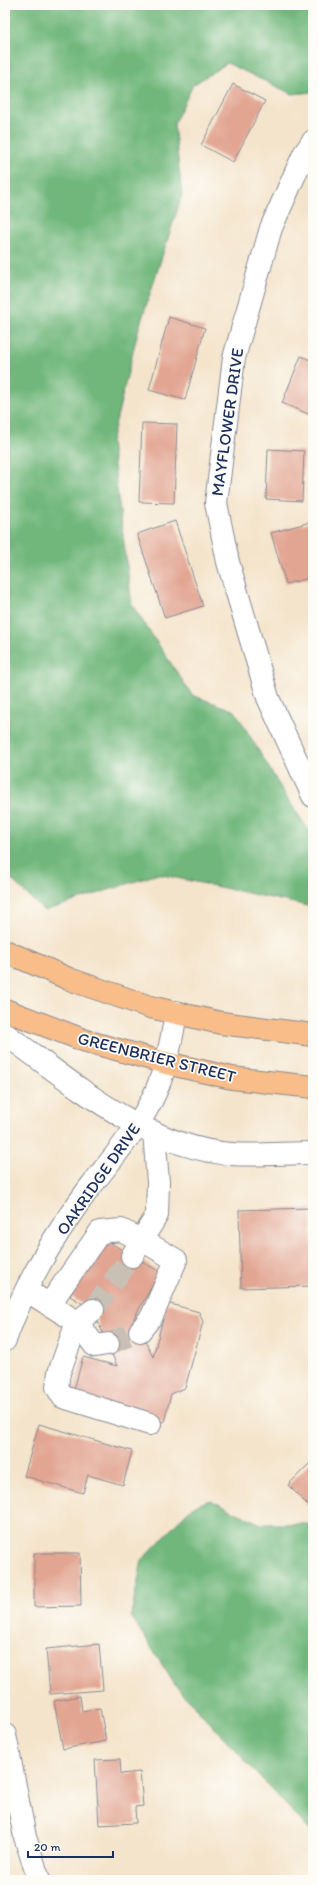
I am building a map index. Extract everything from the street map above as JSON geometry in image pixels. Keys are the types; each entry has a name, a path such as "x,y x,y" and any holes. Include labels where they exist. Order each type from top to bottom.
{"main road":[{"path":"5,951 69,979 150,1007 221,1023 313,1034"},
{"name":"GREENBRIER STREET","path":"5,1010 86,1041 166,1063 232,1078 313,1087"}],"street":[{"name":"MAYFLOWER DRIVE","path":"313,141 304,154 271,228 234,358 216,503 228,562 268,698 313,796"},
{"name":"OAKRIDGE DRIVE","path":"5,1340 33,1274 71,1214 145,1128 155,1093 166,1063 176,1012"},
{"path":"5,1034 100,1101 145,1128 193,1147 231,1154 313,1153"},
{"path":"137,1248 157,1215 158,1182 145,1128"},
{"path":"71,1214 100,1232 121,1230 137,1248 176,1260 152,1316 140,1331"},
{"path":"49,1305 100,1232"},
{"path":"25,1290 49,1305 85,1316"},
{"path":"85,1316 95,1346 108,1344"},
{"path":"85,1316 59,1373 57,1387 63,1397 150,1424"},
{"path":"5,1735 25,1837 39,1880"}],"green space":[{"path":"5,5 313,5 313,92 292,94 227,63 193,85 174,124 182,195 138,331 111,442 132,605 192,695 235,711 287,798 313,837 313,907 158,874 44,911 5,873"},
{"path":"210,1500 261,1524 313,1524 313,1834 175,1685 131,1616 142,1560 192,1507"}],"building":[{"path":"233,84 265,101 233,162 201,145"},
{"path":"169,317 205,328 185,400 149,390"},
{"path":"301,356 313,361 313,416 282,403"},
{"path":"142,423 177,424 174,503 139,502"},
{"path":"268,449 304,451 302,501 266,499"},
{"path":"175,521 203,606 165,618 137,534"},
{"path":"310,522 313,533 313,577 286,584 271,533"},
{"path":"311,1208 313,1286 241,1288 239,1210"},
{"path":"104,1239 160,1272 134,1318 153,1357 167,1303 199,1312 203,1322 185,1388 171,1394 164,1422 72,1397 83,1357 117,1366 93,1310 70,1296"},
{"path":"39,1424 132,1451 123,1485 88,1475 83,1493 24,1476"},
{"path":"313,1460 313,1510 288,1485"},
{"path":"34,1553 80,1553 81,1606 34,1607"},
{"path":"99,1644 103,1690 50,1694 46,1649"},
{"path":"80,1696 82,1711 100,1708 106,1741 63,1749 54,1701"},
{"path":"120,1759 121,1774 140,1772 143,1806 135,1807 136,1823 99,1825 95,1760"}],"tunnel":[{"path":"93,1310 132,1256"},
{"path":"108,1344 140,1331"}]}
